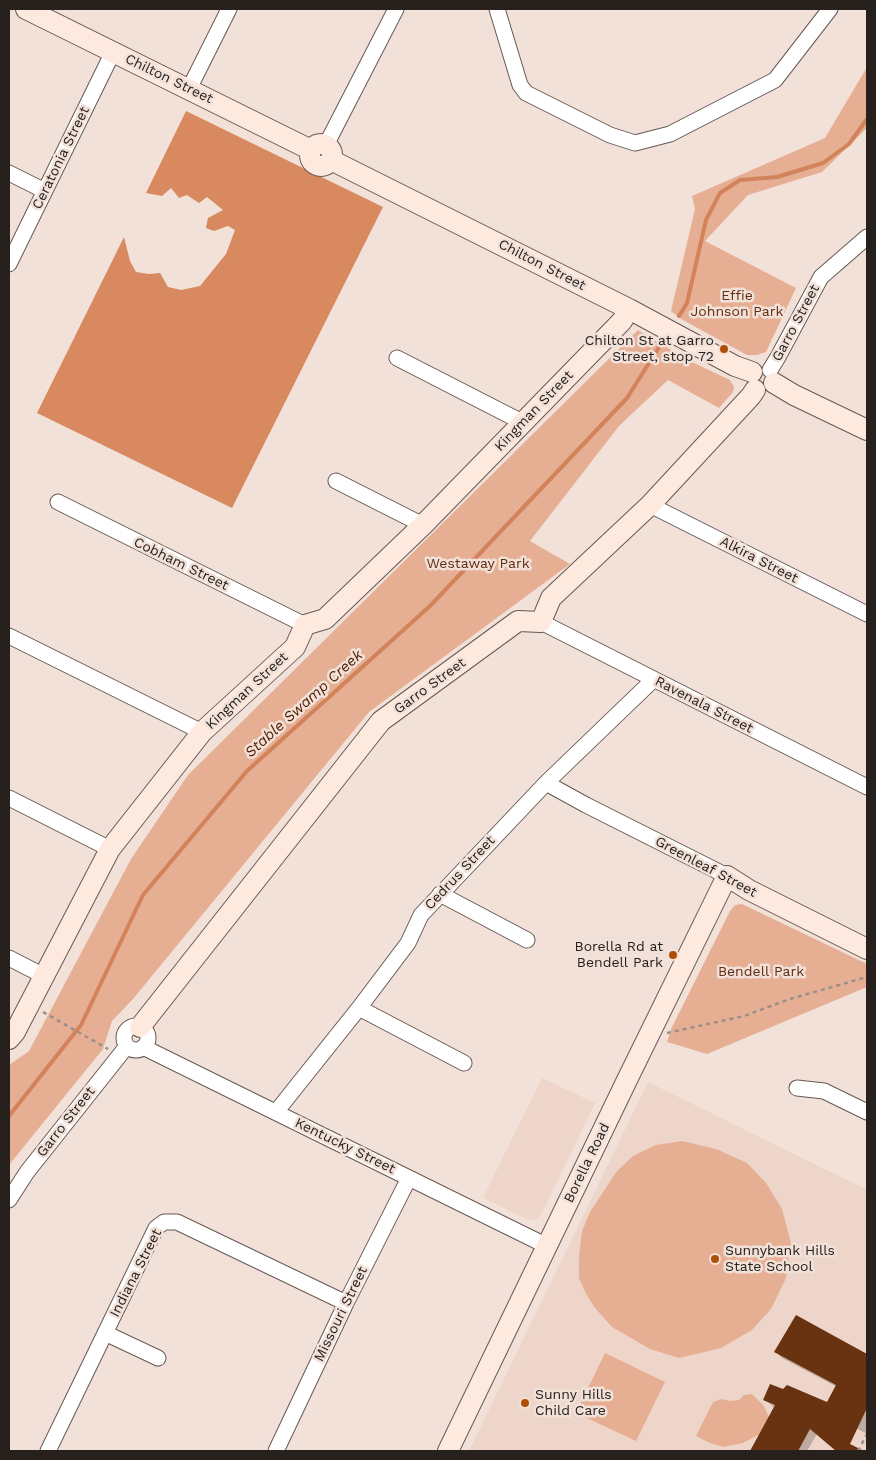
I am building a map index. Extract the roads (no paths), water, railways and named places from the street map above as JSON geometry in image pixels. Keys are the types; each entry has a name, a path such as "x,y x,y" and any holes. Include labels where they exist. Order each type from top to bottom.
{"street":[{"name":"Chilton Street","path":"26,9 55,15 113,52 323,152 629,309 735,366 867,430"},
{"path":"189,89 229,9"},
{"path":"323,152 396,9"},
{"path":"497,9 520,85 526,93 610,135 635,143 670,134 775,80 830,9"},
{"name":"Ceratonia Street","path":"9,264 113,52"},
{"path":"9,173 45,191"},
{"name":"Garro Street","path":"140,1027 381,721 518,621 541,622 552,598 650,505 751,396 778,358 820,277 867,238"},
{"name":"Kingman Street","path":"9,1039 15,1032 110,848 202,732 295,647 305,625 326,619 423,525 622,321 629,309"},
{"path":"397,358 522,422"},
{"path":"336,481 423,525"},
{"name":"Cobham Street","path":"58,502 305,625"},
{"name":"Alkira Street","path":"650,505 867,614"},
{"name":"Ravenala Street","path":"541,622 867,787"},
{"path":"9,636 202,732"},
{"name":"Cedrus Street","path":"276,1112 408,943 421,915 546,783 653,680"},
{"name":"Greenleaf Street","path":"546,783 727,876 749,890 867,949"},
{"path":"9,798 110,848"},
{"name":"Borella Road","path":"448,1451 727,876"},
{"path":"440,894 527,940"},
{"path":"9,958 44,976"},
{"path":"359,1008 464,1063"},
{"path":"132,1027 140,1027 146,1032 147,1038 143,1047 135,1050 127,1046 124,1039 126,1032 132,1027"},
{"name":"Garro Street","path":"9,1200 27,1172 127,1046"},
{"name":"Kentucky Street","path":"143,1047 547,1246"},
{"path":"797,1088 824,1091 867,1112"},
{"name":"Missouri Street","path":"276,1451 346,1303 409,1178"},
{"name":"Indiana Street","path":"48,1451 156,1228 164,1222 177,1222 346,1303"},
{"path":"105,1333 158,1358"}],"waterway":[{"name":"Stable Swamp Creek","path":"679,316 687,303 706,220 720,193 740,180 777,177 823,163 849,144 867,119"},
{"name":"Stable Swamp Creek","path":"9,1116 81,1025 143,895 247,771 430,606 627,398 661,344"}],"place":[{"name":"Chilton St at Garro Street, stop 72","path":"724,349"},
{"name":"Borella Rd at Bendell Park","path":"673,955"},
{"name":"Sunnybank Hills State School","path":"715,1259"},
{"name":"Sunny Hills Child Care","path":"525,1403"}],"park label":[{"name":"Effie Johnson Park","path":"737,304"},
{"name":"Westaway Park","path":"478,564"},
{"name":"Bendell Park","path":"761,972"}]}
